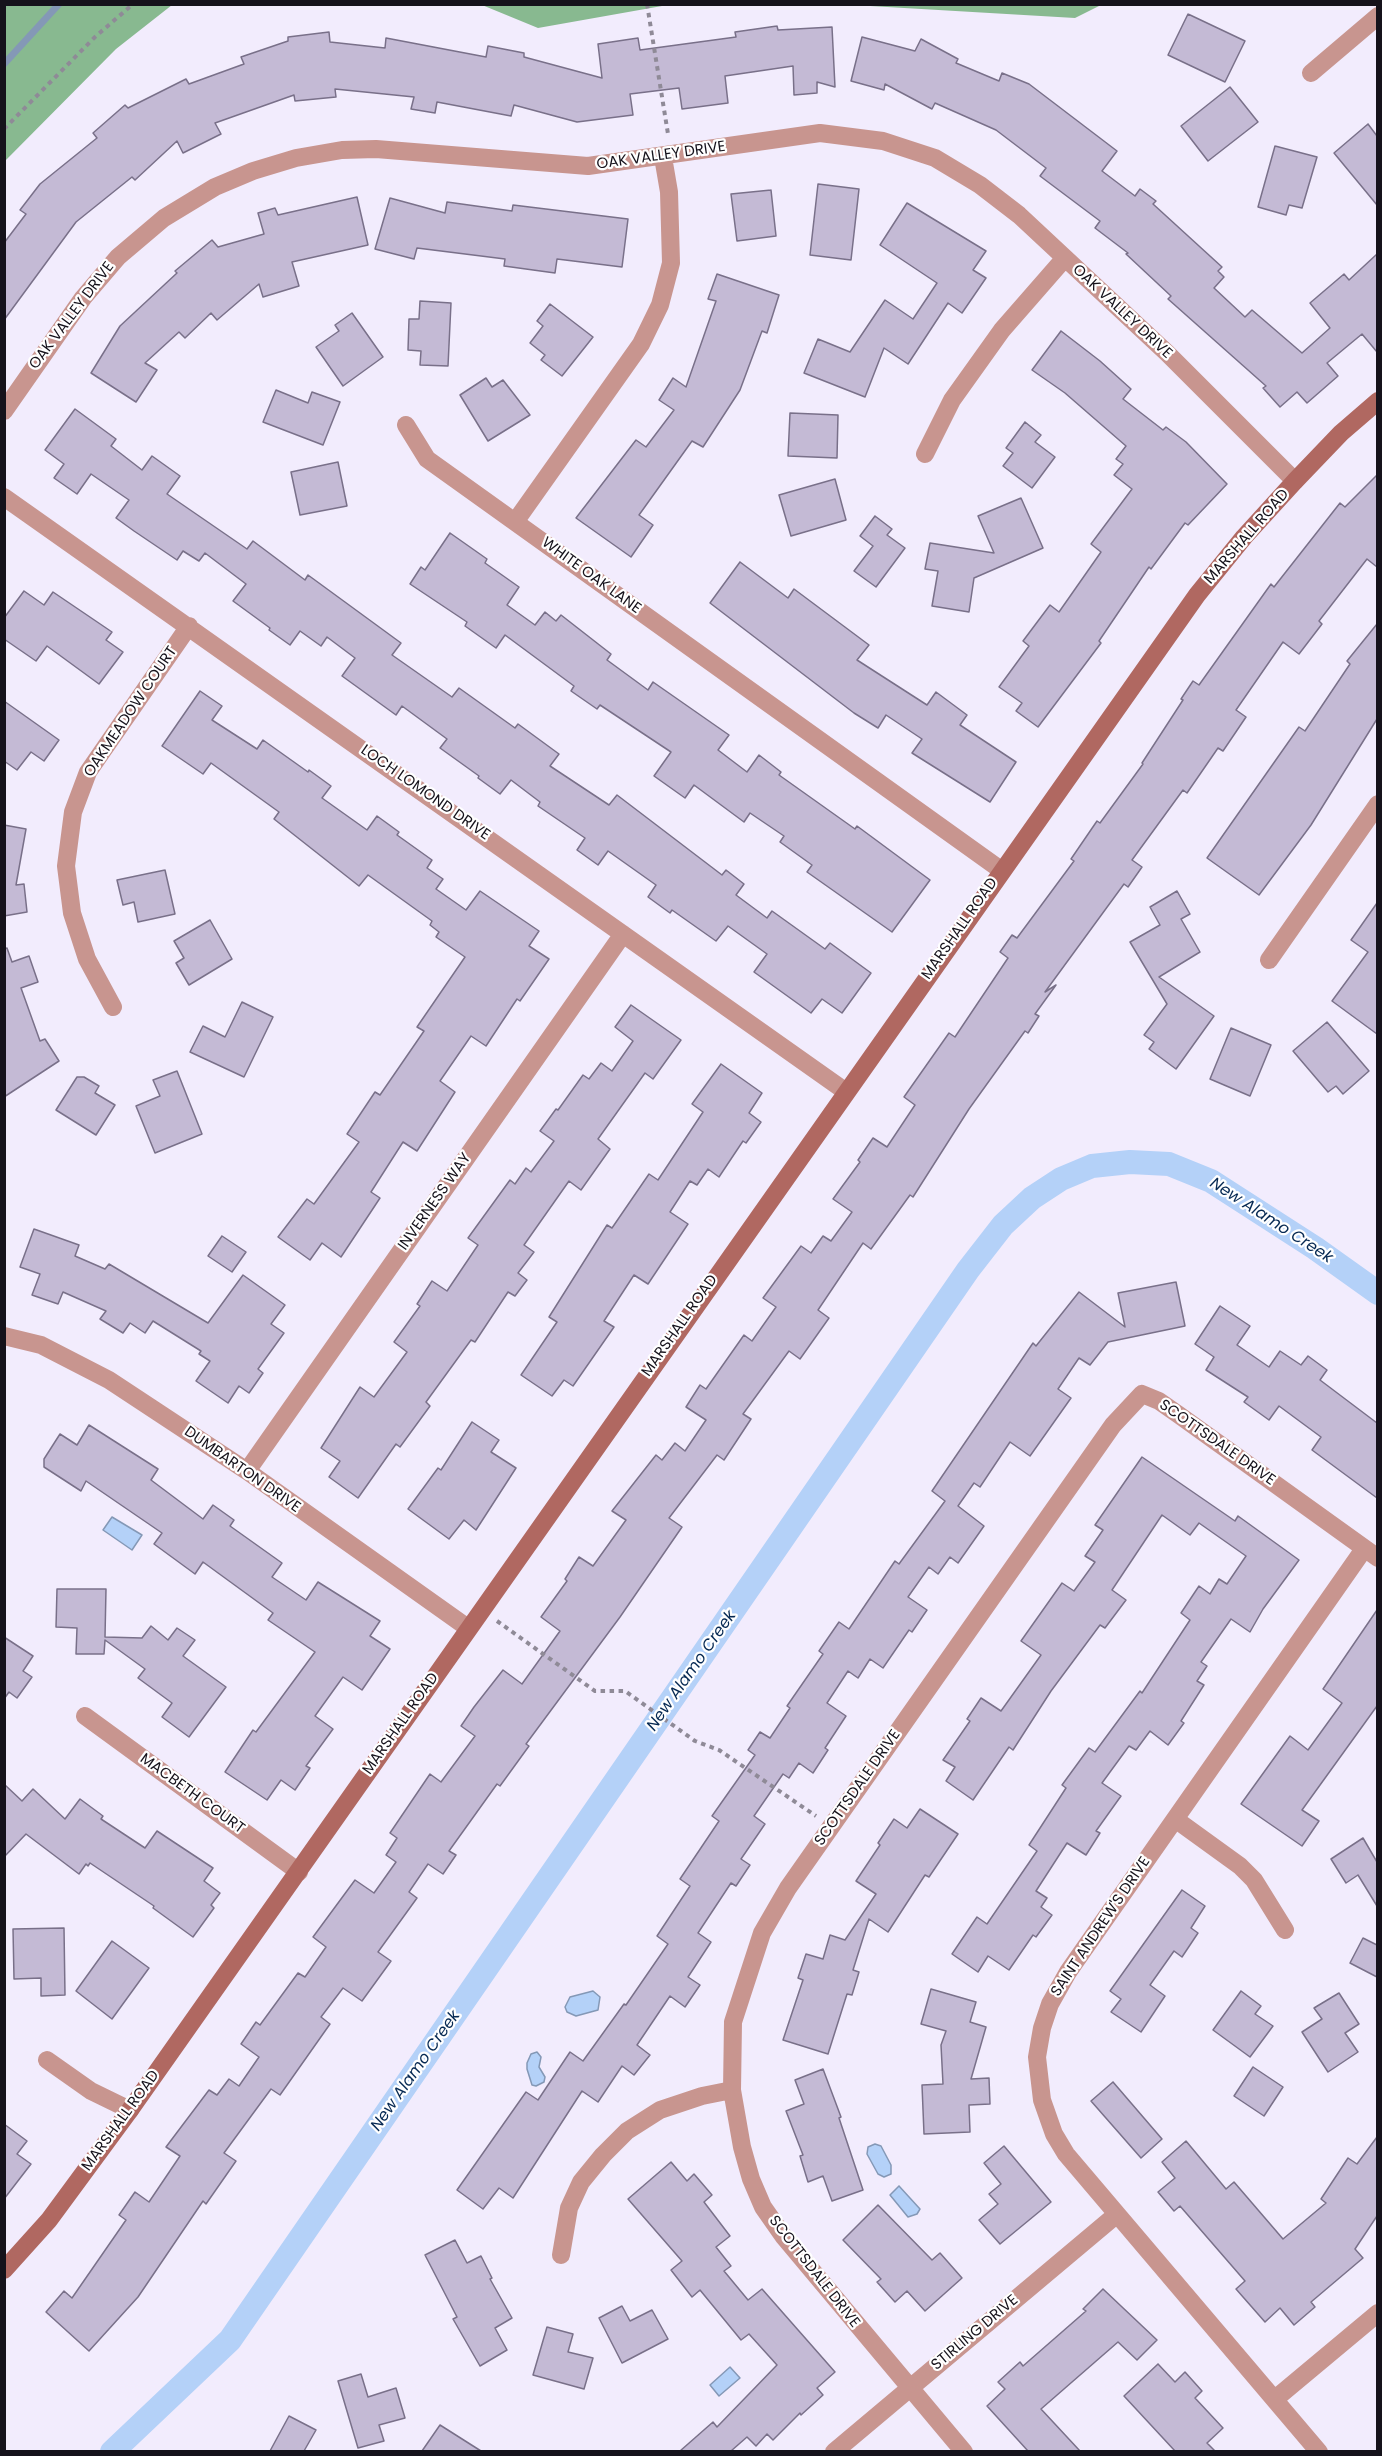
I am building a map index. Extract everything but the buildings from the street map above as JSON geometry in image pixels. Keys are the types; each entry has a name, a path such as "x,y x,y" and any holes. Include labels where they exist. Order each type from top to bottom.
{"street":[{"path":"1311,74 1377,16"},
{"name":"OAK VALLEY DRIVE","path":"4,411 83,298 118,257 164,218 215,187 253,171 296,158 342,150 376,149 588,166 820,133 883,141 935,158 980,185 1018,215 1167,353 1295,481"},
{"path":"515,522 641,344 660,305 671,263 669,192 663,157"},
{"path":"925,454 952,400 970,374 1002,330 1064,259"},
{"name":"MARSHALL ROAD","path":"4,2270 49,2220 130,2110 845,1091 1197,595 1244,537 1295,481 1341,433 1377,401"},
{"name":"WHITE OAK LANE","path":"406,425 427,459 1001,870"},
{"name":"LOCH LOMOND DRIVE","path":"4,497 845,1091"},
{"name":"OAKMEADOW COURT","path":"113,1007 87,959 72,913 66,866 73,812 88,772 189,626"},
{"path":"1269,960 1377,804"},
{"name":"INVERNESS WAY","path":"247,1471 623,934"},
{"name":"DUMBARTON DRIVE","path":"4,1336 41,1345 109,1380 247,1471 468,1628"},
{"name":"SCOTTSDALE DRIVE","path":"964,2451 817,2280 763,2207 741,2147 732,2090 733,2022 762,1932 788,1888 1113,1425 1142,1394 1159,1401 1371,1554"},
{"name":"SAINT ANDREW'S DRIVE","path":"1318,2451 1066,2154 1054,2134 1042,2100 1037,2057 1041,2028 1050,2004 1068,1972 1175,1819 1371,1554"},
{"name":"MACBETH COURT","path":"85,1716 299,1872"},
{"path":"1175,1819 1240,1866 1254,1880 1285,1930"},
{"path":"47,2060 91,2091 130,2110"},
{"path":"561,2255 569,2208 581,2182 627,2131 660,2110 702,2096 732,2090"},
{"name":"STIRLING DRIVE","path":"834,2451 1116,2215"},
{"path":"1275,2399 1377,2313"}],"path":[{"path":"4,129 95,37 133,4"},
{"path":"648,4 668,135"},
{"path":"481,1610 595,1691 625,1691 695,1741 719,1749 832,1827"}],"green space":[{"path":"5,4 172,5 116,49 5,161"},
{"path":"1101,4 1075,18 853,5"},
{"path":"482,5 683,5 662,6 538,28"}],"water":[{"path":"112,1517 142,1535 132,1550 103,1530"},
{"path":"593,1991 600,1997 598,2010 576,2016 567,2012 565,2007 570,1997"},
{"path":"537,2052 541,2057 539,2067 545,2077 544,2082 536,2086 532,2085 527,2063 531,2054"},
{"path":"875,2144 881,2146 891,2165 891,2174 884,2177 878,2174 867,2154 868,2147"},
{"path":"899,2186 920,2209 917,2214 908,2217 890,2195"},
{"path":"730,2367 740,2378 719,2396 710,2385"}],"waterway":[{"path":"4,64 59,4"},
{"name":"New Alamo Creek","path":"112,2452 230,2340 968,1270 1003,1225 1032,1198 1061,1179 1092,1166 1130,1162 1169,1164 1211,1181 1315,1248 1378,1293"}]}
